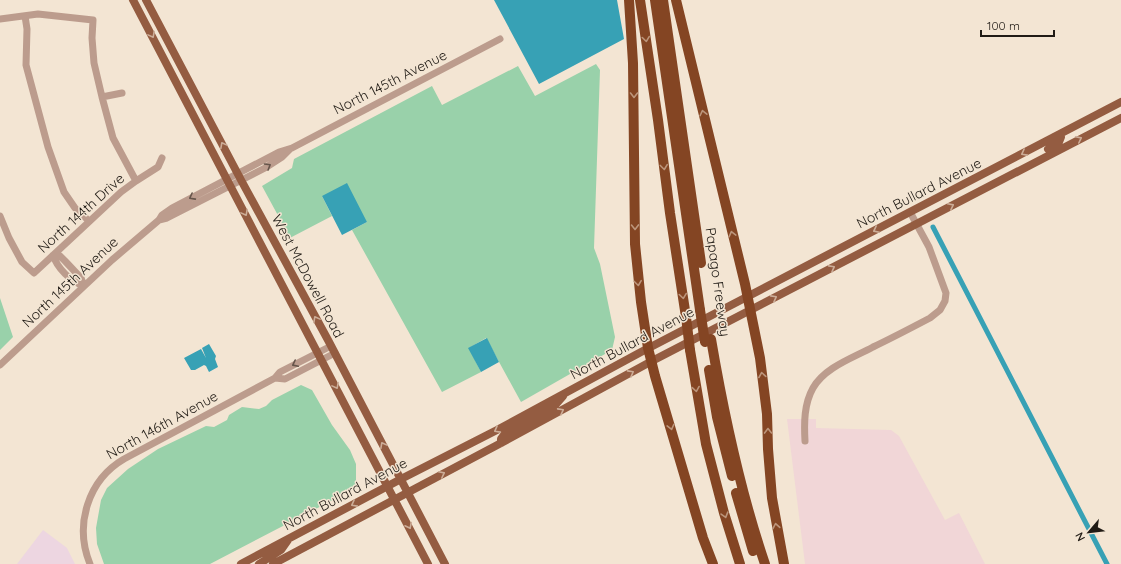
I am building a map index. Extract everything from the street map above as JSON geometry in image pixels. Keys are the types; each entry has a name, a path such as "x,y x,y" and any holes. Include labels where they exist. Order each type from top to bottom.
{"highway":[{"path":"629,0 633,63 636,262 648,348 703,538 713,564"},
{"path":"640,0 690,350 706,444 724,513 740,564"},
{"path":"656,0 704,308"},
{"name":"Papago Freeway","path":"663,0 708,341 746,503 765,564"},
{"path":"676,0 748,297 764,382 772,498 784,564"},
{"path":"708,341 717,416 746,528 757,564"}],"main road":[{"name":"West McDowell Road","path":"134,0 428,564"},
{"name":"West McDowell Road","path":"146,0 333,349 445,564"},
{"name":"North Bullard Avenue","path":"241,564 250,562 288,539 497,430 648,348 1121,102"},
{"name":"North Bullard Avenue","path":"273,564 652,361 1121,118"},
{"path":"1013,173 1028,160 1057,145 1060,140 1060,134"},
{"path":"501,443 501,438 504,435 556,404 564,394"},
{"path":"259,564 281,550 288,539"}],"street":[{"path":"0,19 38,14 93,20 92,38 94,63 102,98 113,138 136,181"},
{"path":"25,16 27,29 26,65 48,148 64,192 75,208 88,221"},
{"name":"North 145th Avenue","path":"0,365 131,243 172,208 239,176 270,165 292,148 500,39"},
{"path":"102,98 122,93"},
{"name":"North 144th Drive","path":"0,216 9,238 22,262 34,273 88,221 121,192 158,167 162,158"},
{"path":"805,441 805,411 809,397 821,378 836,367 930,318 940,310 945,301 946,293 941,280 928,248 910,212"},
{"path":"53,255 60,256 65,261 81,278 84,286"},
{"name":"North 146th Avenue","path":"90,564 86,554 84,538 84,517 87,504 94,489 105,473 115,464 275,378 280,372 320,356 333,349"}],"shaded area":[{"path":"787,419 816,419 816,428 891,430 899,436 945,520 959,513 985,564 805,564"},
{"path":"43,530 67,548 75,564 17,564"}],"green space":[{"path":"596,64 600,70 594,248 600,264 615,337 612,350 521,402 486,338 469,348 481,372 442,392 352,230 367,222 322,196 332,216 286,240 281,221 262,186 292,168 294,159 432,86 442,105 518,66 535,96"},
{"path":"0,298 13,337 0,350"},
{"path":"301,385 312,390 332,425 350,450 356,464 356,488 210,564 104,564 97,544 96,528 101,500 107,488 128,469 158,449 206,426 214,427 227,420 229,415 242,407 259,409 266,406 272,400"}],"water":[{"path":"494,0 617,0 624,39 539,84"},
{"path":"347,183 367,222 342,235 322,196"},
{"path":"487,338 499,362 481,372 468,348"},
{"path":"209,344 216,356 215,359 218,367 209,372 204,365 195,370 191,370 184,358 201,349 206,358 202,348"}],"waterway":[{"path":"933,227 1107,564"}]}
